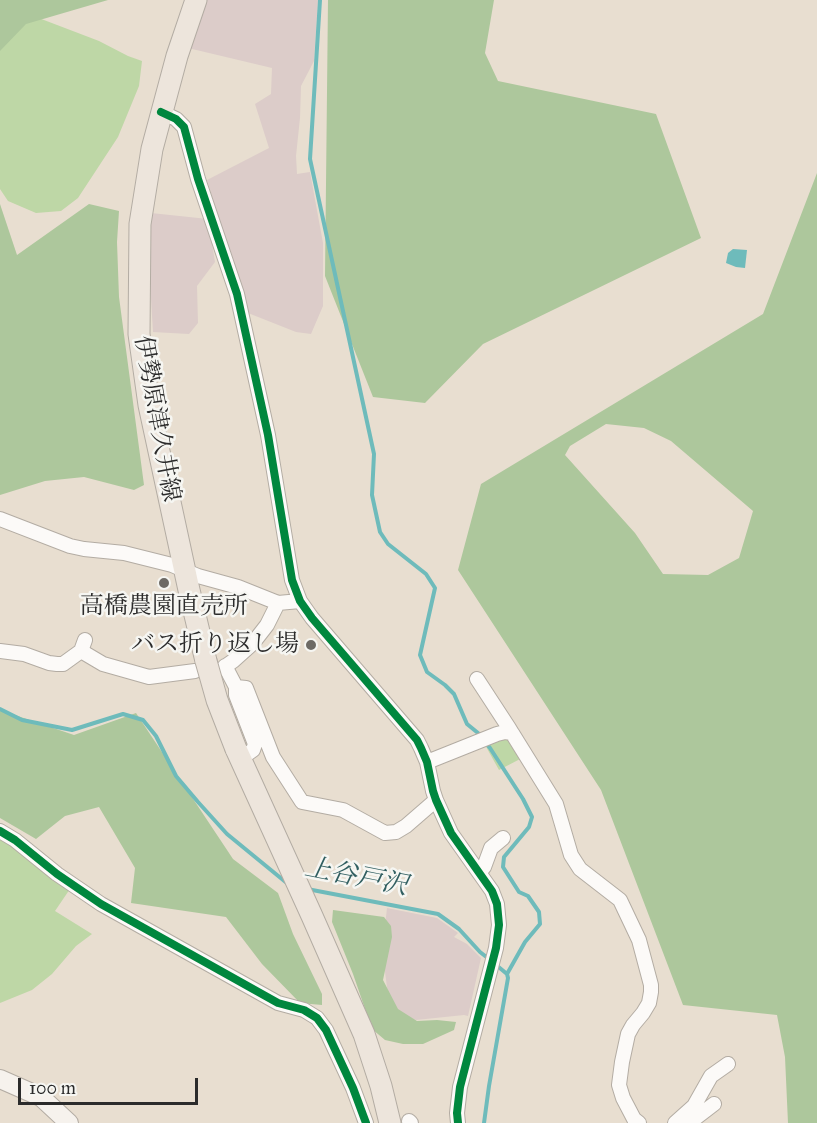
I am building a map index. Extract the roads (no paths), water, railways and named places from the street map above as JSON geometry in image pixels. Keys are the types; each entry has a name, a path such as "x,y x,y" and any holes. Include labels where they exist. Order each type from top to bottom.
{"main road":[{"name":"伊勢原津久井線","path":"196,0 161,112 152,149 140,224 140,334 149,405 185,571 212,667 218,700 240,759 364,1034 381,1086 403,1122"}],"street":[{"path":"161,112 176,119 184,127 198,179 237,294 268,435 292,580 300,601 417,740 427,762 436,800 451,833 480,872 497,904 499,925 496,948 460,1087 458,1123"},
{"path":"0,519 70,546 124,553 172,565 278,603 300,601"},
{"path":"0,651 24,654 49,663 63,664 83,646 103,664 149,677 212,667 233,661 253,643 267,625 278,603"},
{"path":"212,667 236,687 246,688 273,757 302,802 343,810 385,833 396,832 406,826 436,800"},
{"path":"477,679 556,804 571,855 580,869 620,900 642,946 651,992 644,1013 628,1034 619,1085 634,1119 639,1123"},
{"path":"236,687 236,695 255,744 253,750 240,759"},
{"path":"427,762 497,734 512,733"},
{"path":"0,831 101,904 278,1003 304,1010 316,1018 326,1030 354,1088 366,1123"},
{"path":"480,872 490,848 503,838"},
{"path":"675,1123 694,1106 711,1076 728,1064"},
{"path":"0,1079 41,1097 69,1123"},
{"path":"688,1123 714,1104"}],"water":[{"path":"733,249 747,250 745,268 726,263 728,253"}],"waterway":[{"path":"320,0 310,159 374,454 372,495 380,532 388,544 426,574 435,588 420,655 427,672 454,694 467,724 490,748 532,817 529,827 504,857 503,867 519,892 528,896 539,912 540,924 525,942 507,974"},
{"name":"上谷戸沢","path":"0,709 22,720 72,730 123,714 143,720 156,736 176,776 198,802 227,834 288,884"},
{"name":"上谷戸沢","path":"307,889 438,914 459,929 489,959"},
{"name":"上谷戸沢","path":"484,1123 508,978 507,974 495,964"}],"place":[{"name":"高橋農園直売所","path":"164,583"},
{"name":"バス折り返し場","path":"311,645"}]}
